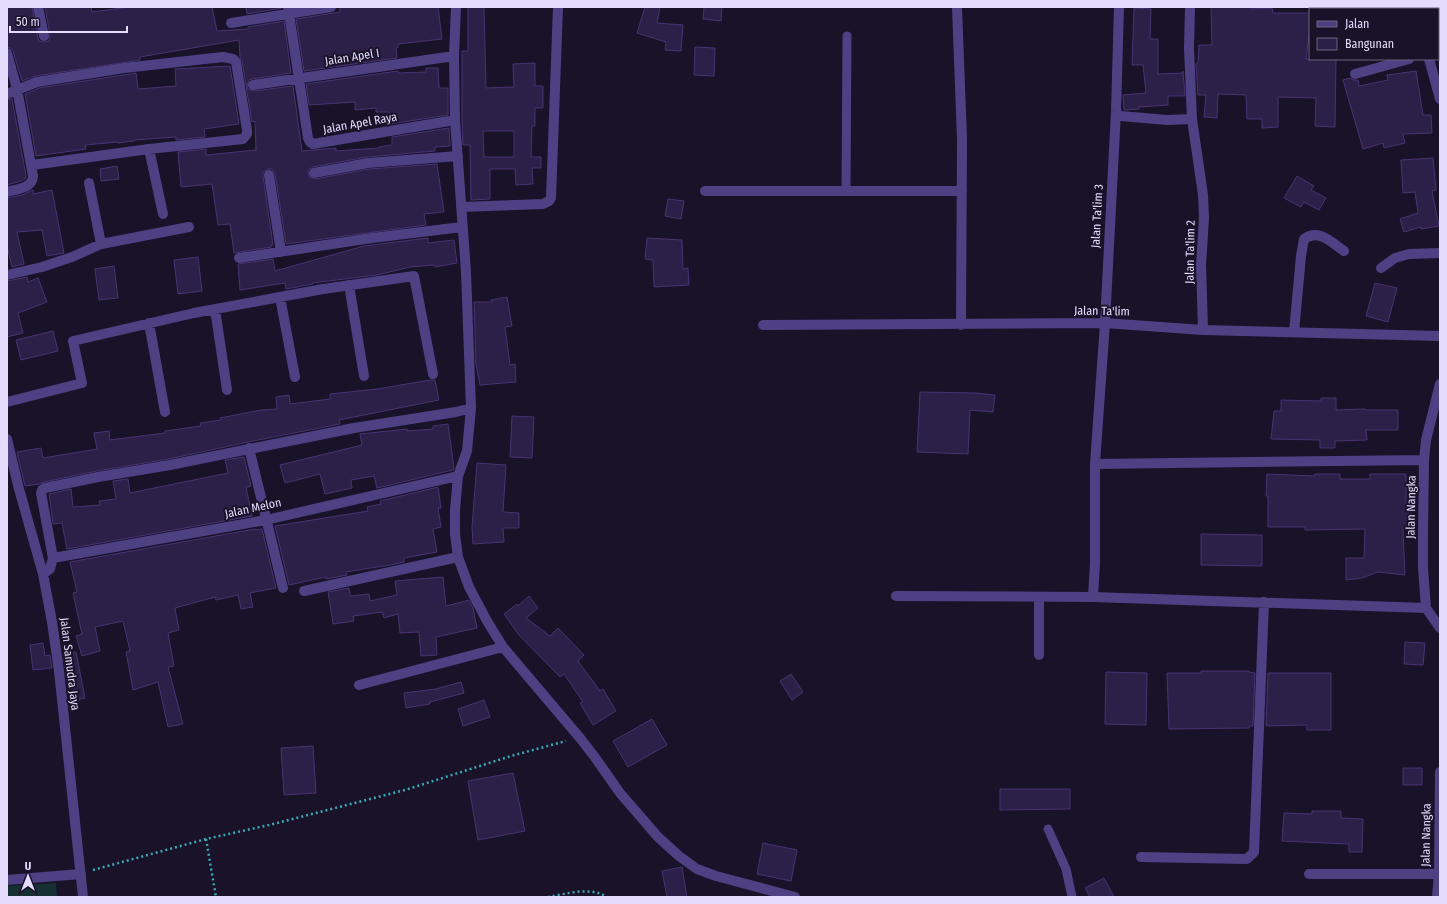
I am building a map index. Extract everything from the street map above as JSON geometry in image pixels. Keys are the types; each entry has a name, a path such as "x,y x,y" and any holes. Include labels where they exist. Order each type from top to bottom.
{"street":[{"path":"38,7 44,36"},
{"path":"231,23 289,11 331,7"},
{"path":"456,7 454,56 455,120 460,207 466,272 471,408 467,451 458,476 454,534 458,557 469,587 503,647 580,738 620,794 658,837 679,856 697,869 716,876 795,897"},
{"path":"460,207 543,204 550,201 558,7"},
{"path":"957,7 962,139 961,325"},
{"name":"Jalan Ta'lim 3","path":"1093,597 1095,464 1105,323 1116,111 1119,7"},
{"name":"Jalan Ta'lim 2","path":"1190,7 1189,48 1192,118 1203,195 1204,218 1201,265 1203,330"},
{"name":"Jalan Apel Raya","path":"289,11 308,138 310,142 314,144 455,120"},
{"path":"7,53 17,90 26,143 32,165 33,180 30,185 7,192"},
{"name":"Jalan Apel I","path":"253,85 454,56"},
{"path":"7,94 37,82 124,68 223,57 228,57 236,62 247,130 245,138 228,142 149,149 32,165"},
{"path":"1355,74 1405,60"},
{"path":"1429,60 1440,99"},
{"path":"1116,111 1117,114 1121,116 1158,120 1192,118"},
{"path":"149,149 163,214"},
{"path":"314,173 368,163 458,156"},
{"path":"269,175 281,252"},
{"path":"89,183 101,244"},
{"path":"705,191 962,191"},
{"path":"7,275 42,267 72,257 101,244 189,227"},
{"path":"239,258 372,238 462,227"},
{"path":"1294,332 1304,239 1308,236 1321,235 1344,251"},
{"path":"1380,268 1395,258 1409,254 1440,253"},
{"path":"7,402 82,383 73,341 215,309 349,285 414,276 433,374"},
{"path":"349,285 364,376"},
{"path":"280,297 295,378"},
{"path":"215,309 227,390"},
{"path":"149,323 165,412"},
{"name":"Jalan Ta'lim","path":"763,325 1105,323 1203,330 1440,336"},
{"name":"Jalan Nangka","path":"1426,608 1423,568 1424,460 1426,440 1440,384"},
{"path":"43,574 50,569 53,558 41,493 43,489 354,428 456,412 471,408"},
{"name":"Jalan Samudra Jaya","path":"7,443 43,574 59,671 83,897"},
{"path":"249,448 283,588"},
{"path":"1095,464 1424,460"},
{"name":"Jalan Melon","path":"53,558 266,520 458,476"},
{"path":"304,591 458,557"},
{"path":"896,596 1093,597 1426,608 1440,628"},
{"path":"1039,597 1039,655"},
{"path":"1141,857 1247,859 1254,852 1264,602"},
{"path":"359,685 503,647"},
{"name":"Jalan Nangka","path":"1437,897 1439,874 1440,772"},
{"path":"7,880 81,874"},
{"path":"1309,874 1439,874"}],"lane":[{"path":"846,191 847,36"},
{"path":"1048,829 1066,869 1072,897"}],"path":[{"path":"81,874 206,839 269,825 404,790 511,756 580,738"},
{"path":"206,839 216,897"},
{"path":"548,897 581,892 599,893 607,897"}],"green space":[{"path":"56,883 57,897 7,897 7,886"}],"building":[{"path":"7,7 32,7 39,41 45,42 49,41 50,35 45,7 91,7 92,12 129,7 212,7 217,31 248,29 248,27 284,21 291,73 252,79 249,80 247,86 248,89 254,91 293,86 302,151 336,148 336,151 379,148 392,145 392,137 449,128 450,146 435,147 435,151 367,157 313,167 308,170 309,177 315,179 369,169 437,164 444,212 424,214 426,225 286,244 275,174 272,169 268,169 263,172 263,176 273,245 271,245 271,247 234,253 230,224 218,225 212,184 181,187 178,152 206,149 206,155 256,150 255,121 252,122 242,61 240,57 239,40 140,57 140,60 36,76 22,81 13,51 11,48 7,47"},
{"path":"246,7 282,7 282,8 247,14"},
{"path":"340,7 438,7 442,39 398,44 398,47 396,48 397,58 304,71 296,19 340,12"},
{"path":"468,7 484,7 486,88 514,87 513,64 535,63 535,86 543,86 543,108 535,108 535,126 532,126 531,157 541,157 541,168 532,168 533,184 516,185 515,169 490,169 490,199 471,200 470,145 463,145 462,120 462,51 468,51","holes":["483,131 514,131 514,157 484,157"]},
{"path":"645,7 660,7 657,23 683,25 681,51 665,50 666,42 637,33"},
{"path":"704,7 722,7 721,21 703,19"},
{"path":"1211,7 1251,7 1251,9 1272,8 1273,13 1309,13 1309,36 1306,59 1336,60 1335,127 1315,126 1316,98 1278,97 1278,127 1262,128 1262,119 1247,119 1246,95 1218,94 1217,118 1204,117 1206,95 1198,95 1196,64 1198,62 1199,45 1212,45"},
{"path":"1134,8 1151,9 1150,39 1158,39 1158,74 1183,73 1183,71 1185,96 1168,96 1168,105 1139,107 1139,109 1124,110 1123,95 1146,93 1143,65 1132,65"},
{"path":"695,47 715,48 714,76 694,75"},
{"path":"230,66 239,124 204,129 205,137 176,140 176,137 85,145 86,149 36,156 25,94 39,88 136,73 138,89 176,86 175,69"},
{"path":"426,68 438,68 439,88 448,88 448,115 390,124 389,112 376,112 376,108 355,110 355,102 309,105 306,84 398,71 398,73 426,72"},
{"path":"1416,71 1423,115 1431,115 1432,133 1403,134 1405,143 1384,148 1383,143 1363,149 1343,80 1350,78 1358,80 1359,86 1388,80 1387,75"},
{"path":"12,99 26,176 25,179 21,181 7,185 7,100"},
{"path":"1433,158 1436,190 1432,191 1439,226 1421,229 1421,227 1404,232 1400,219 1418,213 1415,192 1403,193 1401,160"},
{"path":"117,166 119,179 101,181 100,169"},
{"path":"1297,176 1314,186 1311,190 1326,198 1319,210 1304,202 1301,207 1284,198"},
{"path":"33,190 33,194 52,190 64,253 47,256 42,230 17,232 24,264 12,267 7,246 7,198 22,195"},
{"path":"668,199 684,201 681,219 665,216"},
{"path":"428,238 428,243 454,240 457,263 435,267 434,265 410,267 377,275 312,283 313,284 286,289 285,283 240,290 238,264 273,259 275,271 364,246"},
{"path":"647,238 682,240 683,269 688,268 689,285 654,287 653,260 645,259"},
{"path":"198,257 202,291 178,294 174,260"},
{"path":"114,266 118,298 99,300 95,269"},
{"path":"27,277 28,282 38,278 47,302 18,313 23,333 7,337 7,281"},
{"path":"1375,283 1397,288 1388,322 1366,316"},
{"path":"507,297 512,326 505,327 510,365 515,364 516,382 480,385 476,364 474,302 492,302 491,300"},
{"path":"53,331 58,351 21,360 16,340"},
{"path":"435,380 439,400 339,420 340,424 169,459 97,471 40,484 25,486 17,452 41,448 43,458 97,449 94,433 109,431 110,440 165,433 165,431 201,426 200,423 221,420 220,418 261,410 277,409 276,397 289,395 290,404 330,399 330,394 377,389"},
{"path":"920,392 995,395 993,412 970,410 968,454 917,452"},
{"path":"1321,398 1336,398 1336,410 1398,410 1398,430 1366,430 1367,440 1335,441 1335,448 1320,448 1320,440 1271,439 1274,411 1281,411 1281,400 1321,401"},
{"path":"512,416 534,417 532,458 510,457"},
{"path":"448,424 454,468 453,470 377,488 374,476 351,480 352,488 325,494 320,474 285,483 280,465 362,445 360,434 407,429 407,431 433,429 433,426"},
{"path":"244,457 251,486 246,487 252,516 67,549 62,523 53,524 49,494 71,489 73,507 100,505 99,501 116,499 113,481 128,479 130,493 228,473 225,460"},
{"path":"477,463 506,465 503,512 519,513 519,528 503,528 504,542 473,544 472,527"},
{"path":"1267,474 1315,476 1315,474 1340,474 1340,479 1370,479 1370,474 1406,474 1406,506 1412,506 1412,530 1403,529 1405,575 1378,572 1362,578 1346,580 1346,558 1364,558 1365,529 1305,530 1305,527 1268,527 1268,496 1266,496"},
{"path":"438,487 441,508 438,508 441,527 433,529 437,552 404,558 404,562 346,572 347,575 326,579 326,577 289,585 275,526 368,511 367,507 381,504 380,501"},
{"path":"262,529 276,588 250,593 253,607 241,609 238,595 216,600 215,597 175,608 179,630 168,633 174,666 168,667 183,724 168,727 158,682 133,690 126,652 130,651 123,621 95,627 100,651 82,656 76,636 82,634 73,593 77,592 70,562"},
{"path":"1201,534 1262,535 1262,566 1201,565"},
{"path":"443,577 446,606 469,600 473,608 477,628 436,637 437,655 421,656 419,632 400,633 398,614 384,618 382,612 353,616 354,621 333,624 328,592 349,588 350,596 369,594 370,601 397,595 395,581"},
{"path":"529,596 538,608 526,618 550,636 558,628 584,655 578,661 600,691 603,689 616,711 593,725 580,703 583,702 564,674 560,677 519,635 504,614 517,604 518,606"},
{"path":"1405,642 1425,643 1423,665 1404,664"},
{"path":"43,643 45,656 50,655 52,668 33,670 30,645"},
{"path":"76,652 85,698 70,701 63,654"},
{"path":"1201,671 1249,671 1255,673 1253,726 1249,726 1249,728 1169,729 1167,673 1201,673"},
{"path":"1106,672 1147,673 1146,725 1105,724"},
{"path":"1268,673 1331,673 1331,730 1307,730 1307,725 1266,726"},
{"path":"791,674 803,692 792,700 780,681"},
{"path":"461,682 464,693 430,702 430,704 406,708 404,693 436,689"},
{"path":"484,700 490,717 463,726 458,709"},
{"path":"652,719 667,745 628,767 613,741"},
{"path":"313,746 316,793 284,795 281,748"},
{"path":"1403,768 1422,768 1422,785 1403,785"},
{"path":"513,773 525,831 478,840 468,781"},
{"path":"1000,789 1070,789 1070,809 1000,810"},
{"path":"1312,811 1341,811 1341,818 1363,819 1362,852 1349,852 1349,844 1282,841 1284,813 1312,814"},
{"path":"763,843 797,850 791,881 757,874"},
{"path":"682,867 687,897 667,897 662,871"},
{"path":"1104,878 1114,897 1090,897 1085,888"}]}
